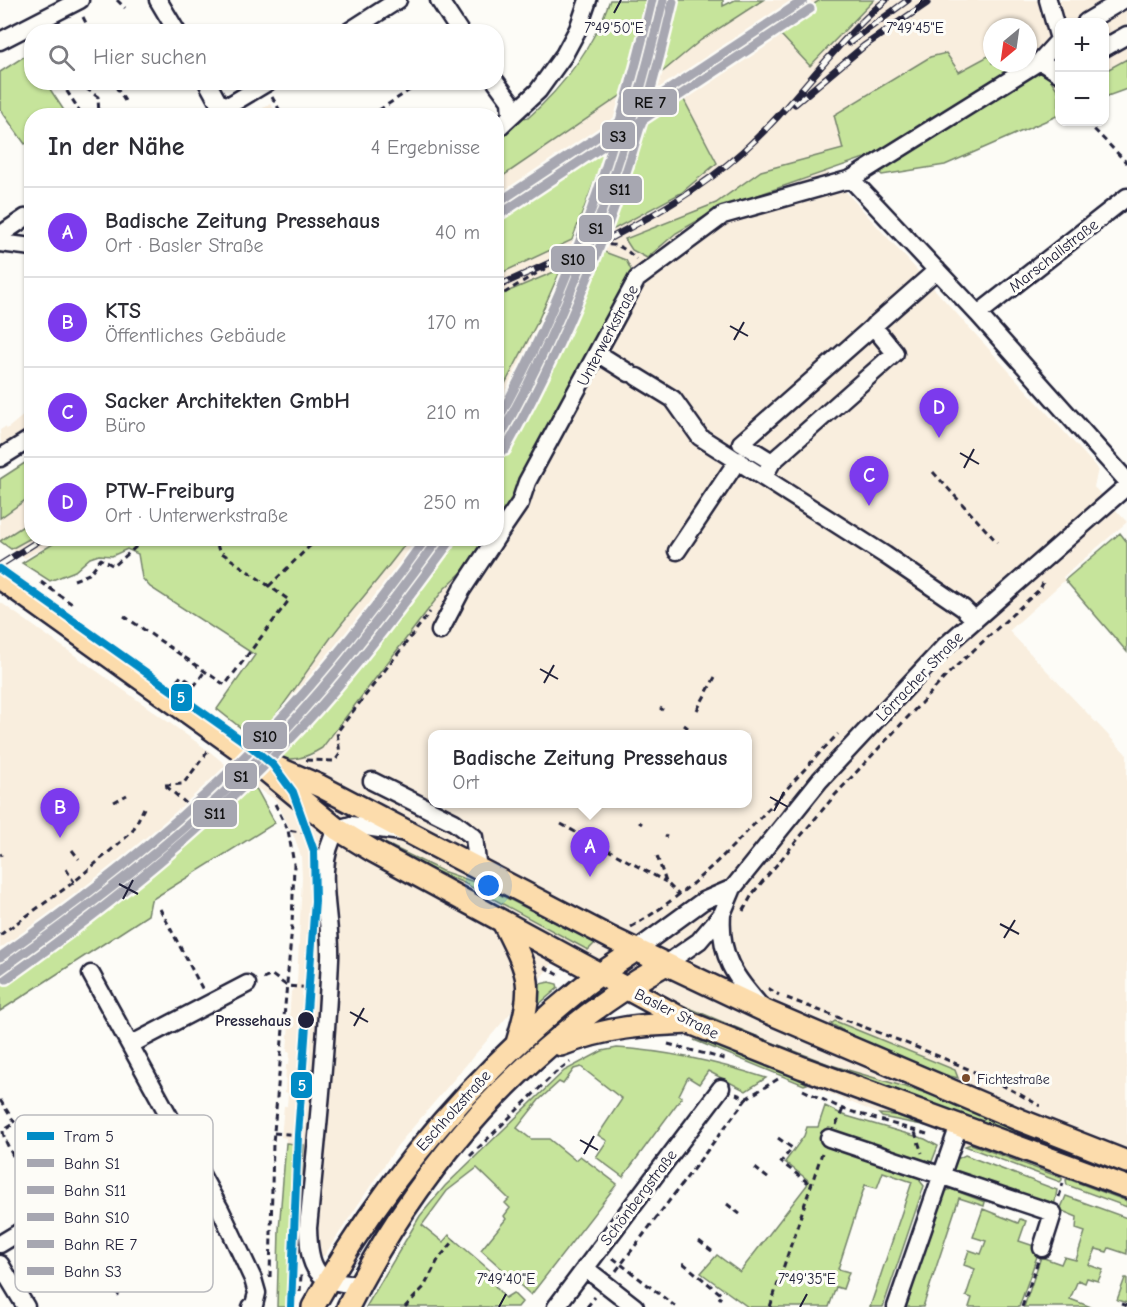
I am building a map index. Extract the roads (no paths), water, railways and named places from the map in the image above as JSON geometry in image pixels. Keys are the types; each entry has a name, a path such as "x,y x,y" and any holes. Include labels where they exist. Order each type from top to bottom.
{"main road":[{"path":"0,578 239,749"},
{"name":"Basler Straße","path":"1127,1162 1020,1120 765,1011 636,950 320,786 265,766 333,835 602,974 690,1023 1127,1187"},
{"path":"503,922 529,983 529,1001 517,1043"},
{"name":"Eschholzstraße","path":"313,1307 361,1227 420,1145 466,1093 517,1043 582,988 636,950"},
{"name":"Lörracher Straße","path":"626,987 666,964"},
{"name":"Eschholzstraße","path":"348,1307 360,1284 447,1151 507,1082 539,1054 626,987"},
{"path":"539,1054 593,1032 624,1026 690,1023"}],"street":[{"path":"33,24 80,0"},
{"path":"158,0 172,24"},
{"path":"360,24 398,0"},
{"path":"439,0 455,24"},
{"path":"504,122 538,91 564,55 578,29 588,0"},
{"path":"1048,0 1052,47 1058,72"},
{"path":"1093,18 1123,0"},
{"path":"0,41 24,29"},
{"path":"1109,45 1127,35"},
{"name":"Unterwerkstraße","path":"504,526 520,503 527,482 637,279 723,215 851,179 1052,47"},
{"path":"212,90 219,102 228,106 256,90"},
{"path":"502,90 510,101 511,115"},
{"path":"851,179 938,270 1127,481"},
{"name":"Marschallstraße","path":"978,314 1127,197"},
{"path":"0,235 24,219"},
{"path":"0,243 24,246"},
{"path":"938,270 741,442 768,469 963,608 975,620"},
{"path":"768,469 895,353 873,326"},
{"path":"597,353 673,399 700,436 738,460 768,469"},
{"path":"0,458 24,443"},
{"path":"677,551 738,460"},
{"name":"Lörracher Straße","path":"666,964 699,941 722,914 733,888 835,764 940,651 1127,486"},
{"name":"Unterwerkstraße","path":"440,631 461,591 491,546"},
{"path":"372,781 454,822 474,837 478,870"},
{"path":"360,1284 345,1284 328,1279 315,1270 310,1262 308,1228 330,955 324,862 333,835 351,825 408,833"},
{"name":"Lörracher Straße","path":"636,950 703,901 733,888"},
{"path":"722,914 721,935 724,953 736,976 765,1011"},
{"path":"91,974 168,1115"},
{"path":"130,1045 247,984"},
{"name":"Schönbergstraße","path":"556,1307 721,1088"},
{"path":"896,1307 959,1125"},
{"path":"829,1138 1053,1213 1042,1248"},
{"path":"213,1196 253,1279 257,1293 252,1306"},
{"path":"0,1244 15,1235"},
{"path":"0,1264 15,1289"},
{"path":"585,1268 635,1307"},
{"path":"17,1292 26,1307"}],"tunnel":[{"path":"239,749 263,768"}],"railway":[{"path":"605,241 694,190 742,152 779,115 848,36 886,0"},
{"path":"849,43 908,0"},
{"path":"795,104 864,46 927,3"},
{"path":"504,283 572,253"},
{"path":"0,565 30,546"}],"tram line":[{"name":"5","path":"0,569 250,746 273,765 293,792 314,851 315,901 298,1135 291,1307"}],"rail line":[{"name":"S10","path":"504,408 547,322 589,217 623,110 652,0"},
{"name":"S1","path":"504,429 551,337 596,228 633,116 663,0"},
{"name":"S11","path":"505,450 534,396 584,288 625,176 673,2"},
{"name":"S3","path":"504,212 810,9"},
{"name":"S10","path":"0,957 120,867 178,819 233,768 334,658 420,546"},
{"name":"S1","path":"0,970 124,877 213,803 241,776 320,691 433,546"},
{"name":"S11","path":"6,979 122,892 232,798 320,707 395,615 447,546"}],"place":[{"name":"PTW-Freiburg","path":"939,438"},
{"name":"Sacker Architekten GmbH","path":"869,506"},
{"name":"KTS","path":"60,838"},
{"name":"Badische Zeitung Pressehaus","path":"590,877"},
{"name":"Pressehaus","path":"306,1020"},
{"name":"Fichtestraße","path":"966,1078"}]}
